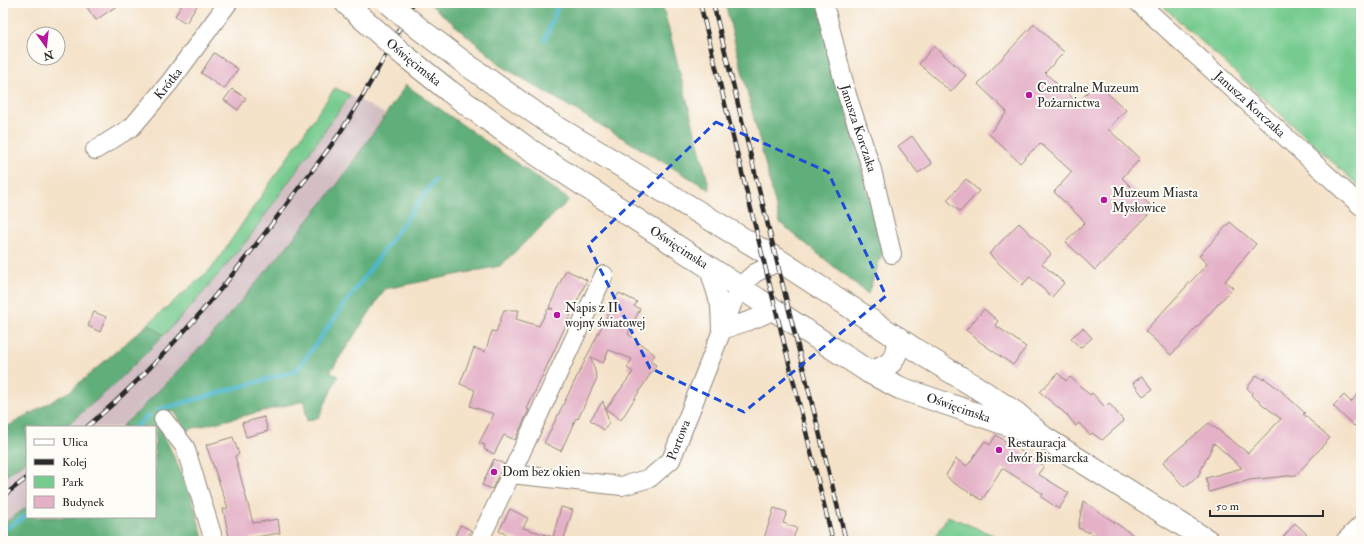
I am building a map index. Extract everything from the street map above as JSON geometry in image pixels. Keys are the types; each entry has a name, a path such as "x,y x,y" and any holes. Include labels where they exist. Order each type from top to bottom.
{"main road":[{"name":"Oświęcimska","path":"346,3 405,56 449,91 527,148 869,372 900,388 1043,436"},
{"name":"Oświęcimska","path":"390,3 421,30 466,64 548,122 780,261 1016,413 1043,436 1208,541"},
{"path":"869,372 880,370 892,362 897,350 898,338"}],"street":[{"name":"Krótka","path":"95,150 132,127 170,82 228,3"},
{"name":"Janusza Korczaka","path":"824,3 848,95 872,170 892,254"},
{"name":"Janusza Korczaka","path":"1139,3 1361,206"},
{"path":"739,287 755,273 780,261"},
{"name":"Portowa","path":"708,266 720,305 721,331"},
{"path":"479,541 604,275"},
{"name":"Portowa","path":"511,474 622,486 650,478 670,460 739,287"},
{"path":"721,331 738,323 765,315 773,310"},
{"path":"163,419 185,447 213,541"},
{"path":"1345,541 1361,525"}],"highlighted area":[{"path":"716,122 828,172 886,296 744,412 650,368 588,245"}],"shaded area":[{"path":"350,95 385,114 337,185 279,256 212,335 138,412 122,426 67,426 113,386 194,303 248,238"},
{"path":"26,461 26,508 3,524 3,478"}],"green space":[{"path":"429,3 662,3 710,190 505,68"},
{"path":"725,3 819,3 883,251 868,294 780,223"},
{"path":"1164,3 1361,3 1361,188 1164,7"},
{"path":"406,85 569,200 500,266 385,289 330,372 338,376 319,417 307,421 304,401 186,430 174,411 155,416 190,492 204,541 3,541 3,524 26,508 26,518 156,518 156,426 122,426 138,412 212,335 337,185"},
{"path":"335,88 350,95 248,239 194,303 164,335 148,324 212,268"},
{"path":"148,324 164,335 113,386 66,426 26,426 26,461 3,478 3,429 70,391"},
{"path":"948,516 1007,541 932,541"}],"building":[{"path":"84,3 121,3 96,20"},
{"path":"183,3 199,3 186,23 175,16"},
{"path":"1034,24 1064,52 1045,73 1078,103 1096,83 1126,110 1108,129 1140,159 1122,178 1154,209 1095,270 1066,242 1085,222 1054,192 1072,172 1040,143 1020,163 989,134 1007,112 978,84"},
{"path":"934,46 966,75 951,92 919,64"},
{"path":"214,53 238,69 224,89 201,73"},
{"path":"232,89 246,98 238,110 224,100"},
{"path":"912,136 932,164 918,173 898,146"},
{"path":"966,179 979,191 960,212 947,200"},
{"path":"1230,222 1256,244 1225,281 1233,288 1171,355 1145,331 1207,264 1199,256"},
{"path":"1019,223 1051,254 1042,264 1064,283 1052,297 1030,277 1022,285 989,254"},
{"path":"566,270 587,280 527,409 529,410 515,440 504,435 494,454 484,449 485,445 479,443 494,414 470,406 475,390 460,384 474,348 485,352 492,331 496,332 504,310 519,310 516,319 539,326 548,309 553,309 549,307"},
{"path":"619,293 637,302 634,306 640,309 628,334 655,355 650,361 656,365 621,420 606,409 633,372 627,368 632,359 609,350 603,363 591,357 597,378 561,451 544,443 609,312 607,311"},
{"path":"984,309 998,321 995,325 1026,347 1013,365 980,342 966,330"},
{"path":"94,312 106,317 100,332 88,326"},
{"path":"1083,328 1092,338 1080,348 1071,338"},
{"path":"1058,373 1066,381 1070,377 1090,395 1092,393 1105,407 1109,403 1124,421 1102,440 1092,433 1090,435 1079,423 1076,426 1068,416 1040,392"},
{"path":"1257,375 1263,380 1264,378 1280,390 1305,413 1303,414 1330,438 1296,475 1250,480 1209,492 1206,478 1242,468 1214,443 1198,476 1184,487 1163,462 1209,423 1248,453 1281,419 1251,395 1252,393 1247,388"},
{"path":"1142,376 1153,389 1143,396 1133,383"},
{"path":"1361,391 1361,419 1354,426 1333,406 1344,395 1351,402"},
{"path":"603,401 609,423 604,430 590,420"},
{"path":"264,417 268,431 246,437 242,423"},
{"path":"996,435 1044,466 1038,474 1069,493 1059,509 1041,497 1043,494 1002,468 982,500 952,482 946,475 956,459 967,466 985,441 990,445"},
{"path":"233,437 239,454 235,456 253,523 278,519 280,533 250,538 250,541 230,541 223,509 228,508 206,445"},
{"path":"494,459 504,464 492,489 482,485"},
{"path":"1083,501 1142,541 1090,541 1093,534 1078,528"},
{"path":"561,507 573,510 563,541 520,541 499,531 510,509 528,518 523,528 553,537"},
{"path":"774,508 787,512 783,523 797,528 792,541 763,541"},
{"path":"1295,523 1314,541 1280,541"},
{"path":"460,525 471,530 466,541 453,541"}],"waterway":[{"path":"545,40 559,3"},
{"path":"158,410 296,371 435,180"},
{"path":"136,426 149,415"},
{"path":"3,531 26,516"}],"railway":[{"path":"88,426 142,376 193,322 264,235 348,121 377,71 413,3"},
{"path":"700,3 833,541"},
{"path":"713,3 846,541"},
{"path":"3,496 26,479"}],"place":[{"name":"Centralne Muzeum Pożarnictwa","path":"1029,95"},
{"name":"Muzeum Miasta Mysłowice","path":"1104,200"},
{"name":"Napis z II wojny światowej","path":"557,315"},
{"name":"Restauracja dwór Bismarcka","path":"999,450"},
{"name":"Dom bez okien","path":"494,472"}]}
